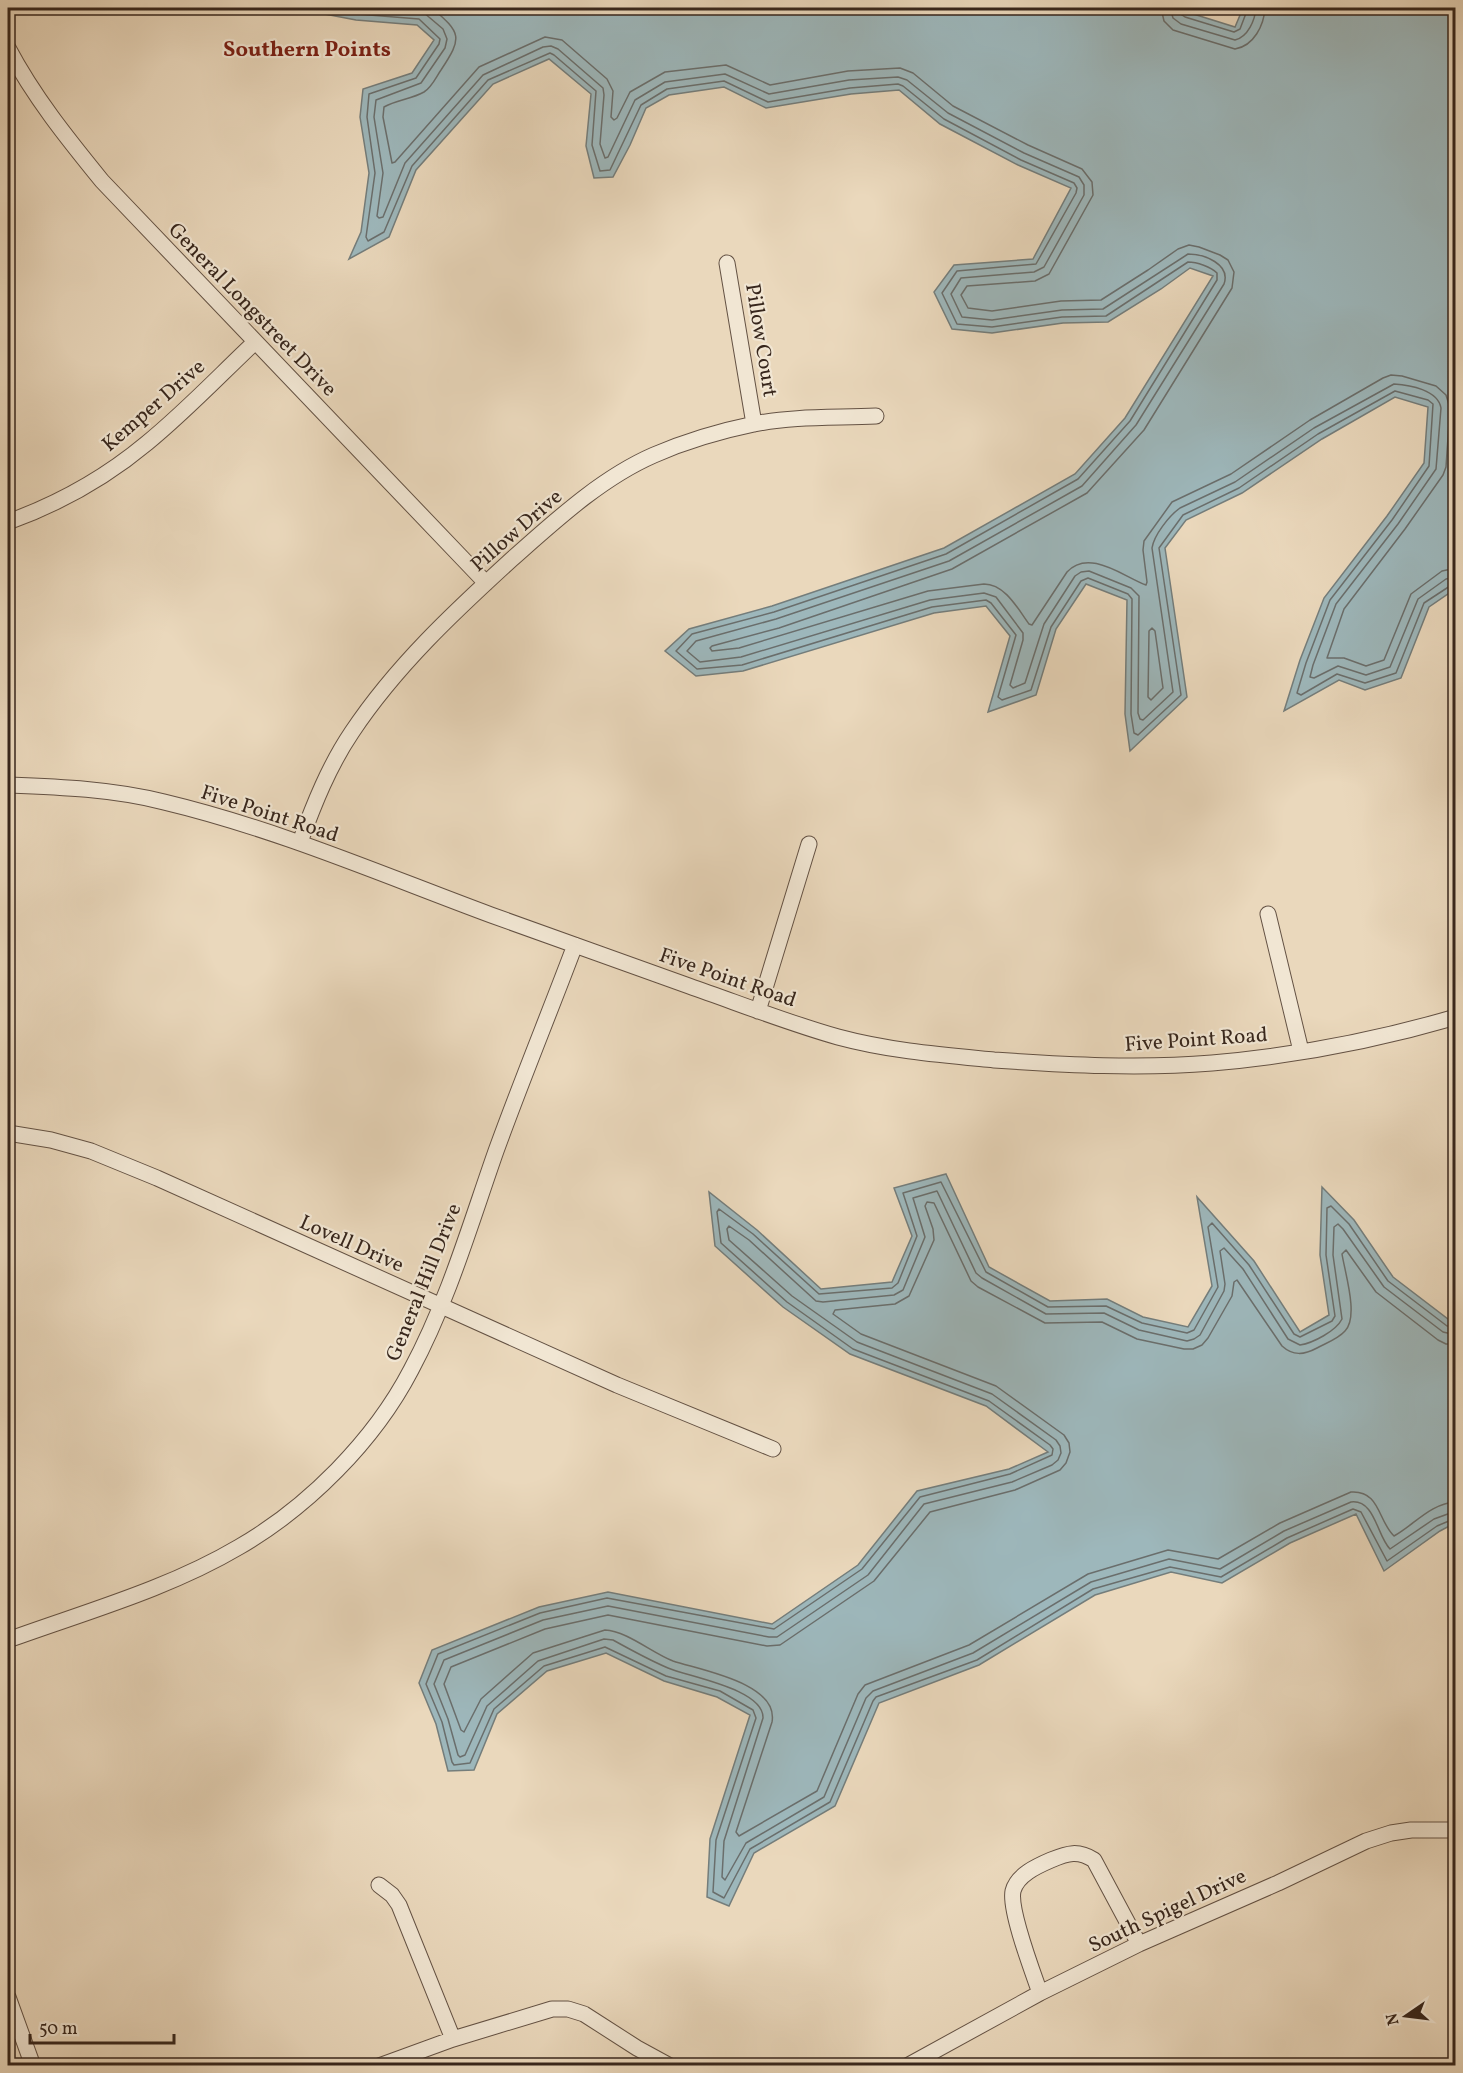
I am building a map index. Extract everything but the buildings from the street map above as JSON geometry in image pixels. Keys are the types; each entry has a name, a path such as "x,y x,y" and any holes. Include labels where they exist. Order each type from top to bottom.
{"street":[{"name":"General Longstreet Drive","path":"8,48 25,81 50,118 102,181 486,583"},
{"name":"Pillow Court","path":"728,263 754,424"},
{"name":"Kemper Drive","path":"8,522 41,510 125,460 148,442 255,342"},
{"name":"Pillow Drive","path":"300,842 315,801 352,732 413,654 486,583 545,531 621,472 654,455 706,436 754,424 791,419 876,416"},
{"name":"Five Point Road","path":"8,785 60,787 117,793 162,801 239,822 300,842 758,1011 837,1036 888,1048 928,1054 1035,1063 1114,1066 1210,1063 1301,1051 1389,1035 1455,1017"},
{"path":"758,1011 809,844"},
{"path":"1268,914 1301,1051"},
{"name":"General Hill Drive","path":"8,1640 156,1587 199,1569 240,1547 279,1521 351,1456 390,1404 410,1371 441,1306 497,1149 575,945"},
{"name":"Lovell Drive","path":"8,1133 51,1140 92,1151 617,1385 773,1449"},
{"name":"South Spigel Drive","path":"907,2066 1040,1993 1139,1944 1278,1883 1366,1841 1411,1830 1455,1830"},
{"path":"1040,1993 1024,1949 1013,1903 1013,1891 1018,1881 1025,1875 1050,1860 1072,1852 1084,1854 1094,1860 1139,1944"},
{"path":"379,1885 392,1895 399,1905 453,2039"},
{"path":"8,1997 33,2066"},
{"path":"379,2066 453,2039 552,2009 568,2009 584,2014 670,2066"}],"water":[{"path":"293,8 1179,8 1235,27 1243,8 1455,8 1455,589 1429,607 1401,678 1365,690 1339,680 1284,711 1300,660 1324,598 1387,516 1424,463 1428,407 1395,397 1322,439 1242,493 1186,520 1165,548 1187,697 1130,751 1125,714 1127,600 1086,584 1056,629 1036,695 988,712 1010,636 986,606 934,613 743,671 696,676 665,651 689,629 772,606 944,548 1075,474 1125,418 1213,276 1190,268 1108,322 1063,323 992,333 952,329 934,292 954,265 1033,259 1071,188 1018,165 940,124 899,90 851,94 766,108 724,87 669,95 646,108 613,177 594,178 586,146 591,94 549,59 493,84 416,170 389,237 349,259 361,232 369,173 360,117 363,89 412,73 434,40 417,25 356,20"},
{"path":"946,1174 989,1267 1050,1301 1107,1299 1143,1317 1188,1327 1212,1286 1197,1197 1254,1261 1300,1332 1329,1315 1320,1255 1322,1187 1354,1220 1393,1277 1452,1322 1455,1315 1455,1523 1384,1571 1356,1514 1290,1543 1222,1583 1171,1572 1095,1595 979,1665 879,1703 835,1806 754,1853 729,1906 707,1897 710,1839 750,1715 717,1697 664,1681 606,1653 547,1671 497,1714 474,1770 448,1771 436,1724 419,1683 432,1650 539,1607 608,1592 772,1624 858,1565 917,1491 1009,1469 1048,1452 986,1406 850,1354 783,1307 715,1246 709,1192 757,1230 821,1289 892,1282 912,1236 894,1188"}],"district":[{"name":"Southern Points","path":"307,48"}]}
